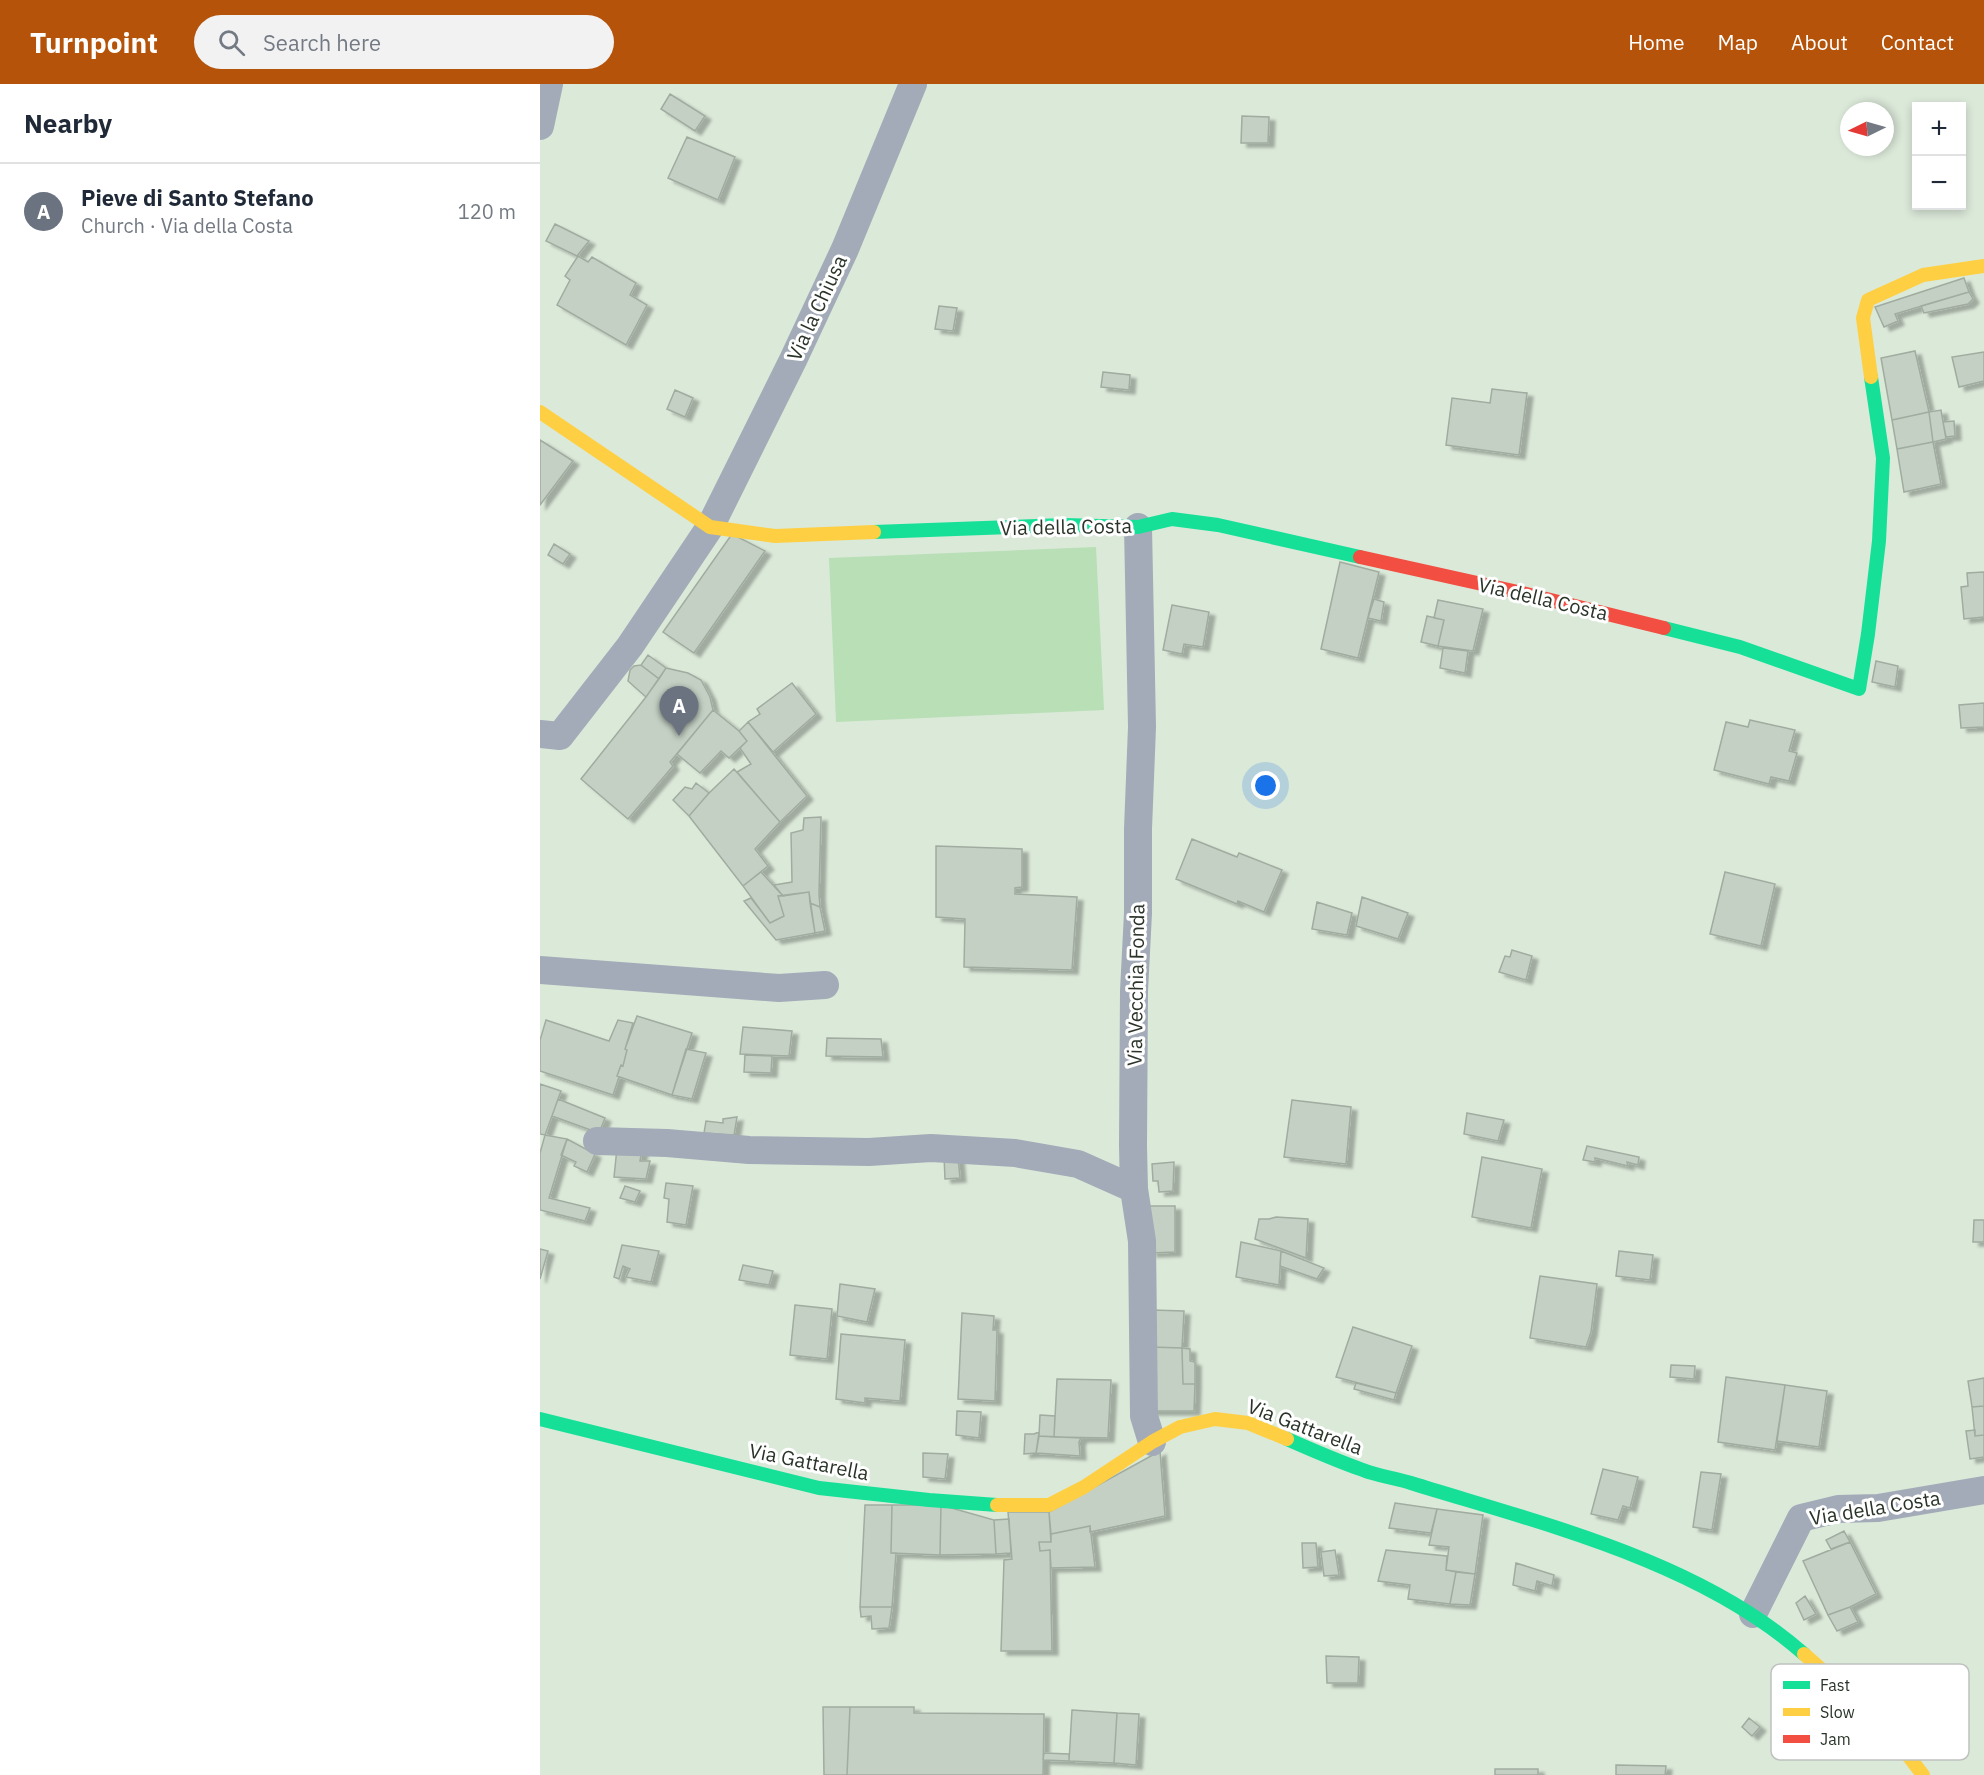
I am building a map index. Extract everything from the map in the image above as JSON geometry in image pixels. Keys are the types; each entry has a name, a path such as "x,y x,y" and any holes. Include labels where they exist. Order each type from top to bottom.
{"street":[{"path":"540,126 549,84"},
{"name":"Via la Chiusa","path":"540,734 560,736 630,645 710,528 840,259 913,84"},
{"name":"Via della Costa","path":"710,528 775,536 1064,525 1138,527 1172,519 1218,525 1518,592 1740,647 1858,688 1868,634 1879,541 1883,458 1863,318 1868,300 1923,275 1984,266"},
{"path":"540,412 710,528"},
{"name":"Via Vecchia Fonda","path":"1138,527 1142,727 1134,991 1134,1189 1142,1242 1144,1416 1152,1442"},
{"path":"540,970 779,988 825,984"},
{"path":"597,1141 667,1143 749,1150 869,1152 931,1148 1015,1153 1078,1164 1134,1189"},
{"name":"Via Gattarella","path":"540,1419 819,1488 929,1500 1003,1505 1049,1505 1084,1487 1152,1442 1180,1427 1215,1419 1248,1422 1364,1471 1405,1481 1575,1534 1666,1569 1719,1594 1753,1614 1816,1664"},
{"name":"Via della Costa","path":"1753,1614 1801,1518 1838,1509 1878,1508 1984,1490"},
{"name":"Via Gattarella","path":"1912,1760 1923,1775"}],"green space":[{"path":"1096,547 1104,710 836,722 829,558"}],"building":[{"path":"670,94 705,116 695,131 661,109"},
{"path":"1242,116 1269,117 1268,143 1241,143"},
{"path":"687,137 735,157 718,200 668,178"},
{"path":"555,224 589,241 577,256 546,241"},
{"path":"578,256 588,262 592,257 636,283 630,295 647,305 626,345 557,305 570,280 565,276"},
{"path":"1964,278 1969,292 1895,314 1898,321 1884,327 1875,307"},
{"path":"1969,292 1973,299 1968,304 1924,313 1921,306"},
{"path":"939,306 957,308 953,331 935,329"},
{"path":"1915,351 1929,412 1892,420 1881,358"},
{"path":"1984,352 1984,381 1959,387 1952,357"},
{"path":"1103,372 1130,375 1129,390 1101,387"},
{"path":"1492,389 1527,393 1519,455 1446,445 1452,398 1490,403"},
{"path":"675,390 693,398 685,417 667,409"},
{"path":"1941,410 1946,439 1933,442 1929,412"},
{"path":"1929,412 1933,442 1897,449 1892,420"},
{"path":"1954,421 1955,436 1946,437 1943,422"},
{"path":"540,440 573,461 540,505"},
{"path":"1933,442 1941,484 1904,492 1897,449"},
{"path":"732,534 765,551 694,653 663,632"},
{"path":"554,544 570,554 563,564 548,555"},
{"path":"1340,562 1379,572 1358,658 1321,649"},
{"path":"1984,572 1984,617 1964,619 1961,587 1968,586 1967,573"},
{"path":"1374,599 1384,602 1381,621 1368,618"},
{"path":"1438,600 1483,609 1473,651 1438,646 1444,620 1434,618"},
{"path":"1172,605 1209,612 1203,647 1184,644 1182,654 1163,650"},
{"path":"1427,616 1444,620 1438,646 1421,642"},
{"path":"1443,648 1468,651 1465,673 1440,668"},
{"path":"648,655 666,668 659,679 641,665"},
{"path":"1876,661 1898,666 1895,687 1872,682"},
{"path":"641,665 659,679 646,697 628,681 630,670 634,666"},
{"path":"666,668 688,673 701,680 710,697 713,710 670,762 673,766 628,819 581,779"},
{"path":"792,683 816,714 773,752 748,722 760,714 757,709"},
{"path":"1984,703 1984,727 1961,728 1959,705"},
{"path":"713,710 739,731 747,741 729,758 721,751 700,773 677,754"},
{"path":"1750,720 1795,730 1789,751 1797,753 1789,781 1771,777 1769,784 1714,770 1726,722 1748,727"},
{"path":"748,722 807,796 780,822 737,772 751,764 740,748 747,741 739,731"},
{"path":"734,769 780,822 755,849 768,866 743,886 689,816"},
{"path":"696,783 709,793 689,816 673,800 685,787 692,789"},
{"path":"821,817 820,907 810,903 809,892 783,896 774,885 792,882 791,833 803,830 804,818"},
{"path":"1192,839 1237,857 1239,853 1282,870 1264,912 1238,901 1237,904 1176,879"},
{"path":"936,846 1022,849 1022,887 1015,888 1015,894 1077,897 1072,970 964,967 965,919 936,917"},
{"path":"761,872 783,896 778,896 784,916 770,923 743,886"},
{"path":"1725,872 1775,884 1761,946 1710,934"},
{"path":"809,892 815,933 776,940 744,901 751,898 770,923 784,916 778,896"},
{"path":"1362,897 1408,913 1398,939 1356,926"},
{"path":"1317,902 1352,913 1347,935 1312,929"},
{"path":"810,903 820,907 825,931 815,933"},
{"path":"1512,950 1532,956 1526,980 1499,972 1505,956 1510,957"},
{"path":"637,1016 692,1033 672,1095 617,1076 621,1065 623,1066 627,1050 625,1049"},
{"path":"546,1020 609,1041 618,1020 633,1023 625,1049 627,1050 623,1066 621,1065 617,1076 619,1077 613,1095 540,1071 540,1040"},
{"path":"743,1027 792,1031 789,1056 740,1054"},
{"path":"827,1038 881,1039 883,1057 826,1056"},
{"path":"686,1049 706,1053 692,1099 672,1095"},
{"path":"745,1055 772,1056 771,1073 744,1072"},
{"path":"540,1084 561,1091 545,1135 540,1134"},
{"path":"558,1099 605,1118 599,1133 552,1116"},
{"path":"1292,1100 1351,1107 1346,1164 1284,1157"},
{"path":"1467,1113 1504,1120 1498,1141 1464,1134"},
{"path":"737,1117 734,1135 704,1133 706,1121 723,1123 723,1119"},
{"path":"545,1135 567,1139 549,1198 590,1208 585,1221 540,1210 540,1153"},
{"path":"567,1139 595,1154 587,1172 574,1166 576,1162 561,1155"},
{"path":"1587,1146 1639,1157 1638,1165 1627,1162 1628,1166 1595,1158 1595,1162 1583,1160"},
{"path":"617,1148 642,1150 640,1161 650,1161 646,1179 614,1177"},
{"path":"944,1156 958,1157 960,1178 945,1179"},
{"path":"1482,1157 1542,1169 1531,1228 1472,1217"},
{"path":"1174,1162 1173,1191 1159,1192 1158,1181 1153,1181 1152,1164"},
{"path":"666,1183 693,1186 686,1225 667,1222 669,1199 664,1198"},
{"path":"625,1186 640,1191 635,1202 620,1198"},
{"path":"1150,1206 1175,1206 1175,1252 1151,1253"},
{"path":"1276,1217 1308,1219 1306,1258 1255,1239 1259,1219"},
{"path":"1974,1220 1984,1220 1984,1242 1973,1242"},
{"path":"1241,1242 1281,1251 1279,1285 1236,1277"},
{"path":"622,1245 659,1251 651,1282 626,1277 630,1269 623,1266 619,1279 614,1277"},
{"path":"540,1249 548,1251 540,1279"},
{"path":"1281,1251 1324,1268 1317,1279 1280,1266"},
{"path":"1619,1251 1653,1255 1650,1280 1616,1276"},
{"path":"743,1265 773,1271 769,1285 739,1280"},
{"path":"1540,1276 1597,1284 1591,1332 1586,1347 1530,1338"},
{"path":"840,1284 875,1289 867,1322 837,1316"},
{"path":"795,1305 832,1309 827,1359 790,1355"},
{"path":"1152,1310 1184,1311 1182,1348 1150,1347"},
{"path":"962,1313 994,1316 993,1330 997,1330 995,1401 958,1399"},
{"path":"1353,1327 1412,1346 1396,1393 1336,1377"},
{"path":"841,1334 905,1340 900,1401 865,1398 865,1403 836,1399"},
{"path":"1150,1347 1182,1348 1183,1384 1195,1384 1194,1411 1150,1411"},
{"path":"1182,1348 1190,1349 1190,1361 1195,1362 1195,1384 1183,1384"},
{"path":"1671,1365 1695,1366 1694,1379 1670,1377"},
{"path":"1726,1377 1785,1385 1775,1450 1718,1442"},
{"path":"1984,1378 1984,1406 1972,1407 1968,1381"},
{"path":"1057,1379 1111,1380 1108,1438 1054,1437"},
{"path":"1356,1383 1396,1393 1394,1400 1354,1389"},
{"path":"1785,1385 1827,1391 1819,1447 1777,1441"},
{"path":"1984,1406 1984,1435 1975,1436 1972,1407"},
{"path":"957,1411 981,1412 979,1438 956,1435"},
{"path":"1040,1415 1055,1416 1054,1437 1039,1436"},
{"path":"1975,1430 1975,1436 1984,1435 1984,1457 1970,1459 1966,1431"},
{"path":"1039,1432 1036,1453 1024,1454 1025,1434"},
{"path":"1039,1436 1081,1438 1080,1456 1036,1453"},
{"path":"1160,1451 1165,1516 1090,1532 1090,1526 1051,1534 1049,1512"},
{"path":"923,1453 948,1454 945,1479 923,1477"},
{"path":"1603,1469 1638,1477 1630,1508 1623,1506 1618,1520 1591,1514"},
{"path":"1701,1472 1721,1474 1712,1530 1693,1527"},
{"path":"1395,1503 1437,1509 1431,1533 1389,1528"},
{"path":"865,1505 892,1505 891,1553 896,1553 892,1607 860,1607"},
{"path":"892,1505 941,1505 940,1555 891,1553"},
{"path":"941,1505 994,1520 996,1554 940,1555"},
{"path":"1437,1509 1483,1515 1475,1574 1446,1570 1449,1547 1429,1545"},
{"path":"1008,1512 1049,1512 1051,1542 1039,1542 1040,1551 1050,1550 1052,1651 1001,1651 1004,1560 1012,1559"},
{"path":"1009,1519 1011,1553 996,1554 994,1520"},
{"path":"1090,1526 1095,1567 1051,1568 1050,1550 1040,1551 1039,1542 1051,1542 1051,1534"},
{"path":"1844,1531 1850,1542 1831,1549 1826,1540"},
{"path":"1850,1542 1876,1594 1828,1615 1803,1561"},
{"path":"1302,1543 1316,1543 1318,1567 1303,1568"},
{"path":"1335,1550 1339,1575 1324,1576 1321,1552"},
{"path":"1386,1550 1447,1556 1446,1570 1456,1572 1450,1604 1408,1599 1410,1585 1378,1581"},
{"path":"1516,1563 1554,1575 1552,1586 1537,1581 1535,1591 1513,1585"},
{"path":"1456,1572 1475,1574 1470,1605 1450,1604"},
{"path":"1805,1596 1816,1614 1804,1620 1796,1603"},
{"path":"860,1607 892,1607 889,1628 872,1629 871,1616 861,1617"},
{"path":"1850,1607 1858,1622 1837,1631 1828,1615"},
{"path":"1326,1656 1359,1657 1358,1683 1327,1683"},
{"path":"823,1707 850,1707 847,1775 824,1775"},
{"path":"850,1707 914,1707 914,1713 1044,1714 1043,1775 847,1775"},
{"path":"1072,1710 1117,1713 1114,1763 1069,1761"},
{"path":"1117,1713 1139,1714 1136,1765 1114,1763"},
{"path":"1749,1718 1760,1727 1752,1736 1742,1727"},
{"path":"1044,1753 1069,1754 1069,1761 1043,1760"},
{"path":"1616,1765 1666,1766 1665,1775 1616,1775"},
{"path":"1495,1769 1538,1769 1538,1775 1495,1775"}],"traffic: fast":[{"path":"1664,628 1740,647 1859,689 1879,541 1883,458 1871,377"},
{"path":"874,532 1064,525 1138,527 1172,519 1218,525 1360,557"},
{"path":"540,1419 819,1488 997,1505"},
{"path":"1287,1439 1369,1472 1513,1514 1618,1549 1717,1594 1762,1622 1804,1654"}],"traffic: slow":[{"path":"1871,377 1863,318 1868,300 1923,275 1984,266"},
{"path":"540,412 710,527 775,536 874,532"},
{"path":"997,1505 1049,1505 1084,1487 1152,1442 1180,1427 1215,1419 1248,1423 1287,1439"},
{"path":"1804,1654 1815,1664"},
{"path":"1912,1760 1923,1775"}],"traffic: jam":[{"path":"1360,557 1518,592 1664,628"}],"place":[{"name":"Pieve di Santo Stefano","path":"679,736"}]}
